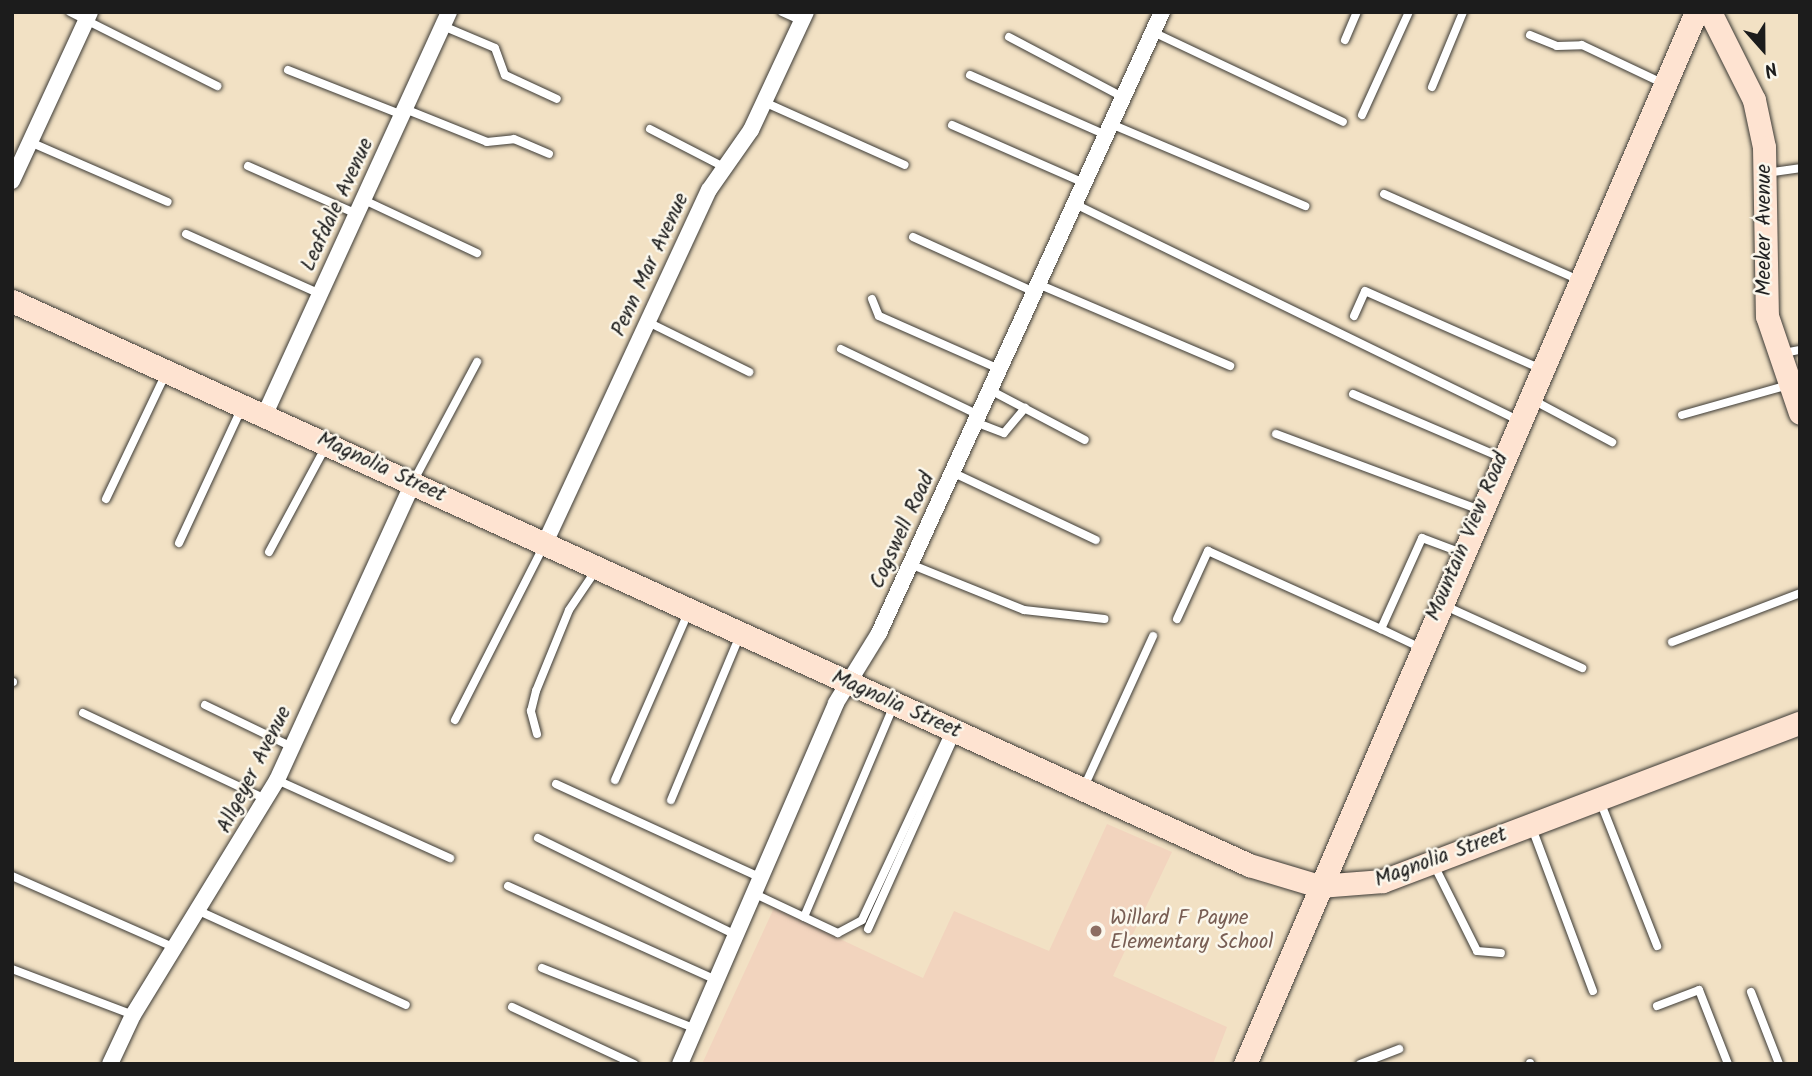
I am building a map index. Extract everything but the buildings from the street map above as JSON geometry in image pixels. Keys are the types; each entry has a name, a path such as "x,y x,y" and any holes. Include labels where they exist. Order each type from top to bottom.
{"street":[{"name":"Cogswell Road","path":"680,1064 738,936 757,876 848,684 910,564 1162,12"},
{"name":"Mountain View Road","path":"1245,1064 1518,420 1696,12"},
{"name":"Meeker Avenue","path":"1710,12 1754,100 1766,173 1763,289 1790,366 1800,413"},
{"path":"12,181 88,17"},
{"name":"Penn Mar Avenue","path":"545,543 724,167 764,102 804,17"},
{"name":"Leafdale Avenue","path":"265,414 446,19"},
{"name":"Magnolia Street","path":"12,302 265,414 848,684 1249,865 1319,886 1360,887 1433,863 1800,723"},
{"name":"Allgeyer Avenue","path":"110,1064 133,1015 277,780 413,483"}],"lane":[{"path":"70,12 88,17 216,86"},
{"path":"782,12 804,17"},
{"path":"1345,40 1357,12"},
{"path":"1362,114 1409,12"},
{"path":"1432,87 1463,12"},
{"path":"446,19 495,48 505,75 557,99"},
{"path":"1153,32 1343,122"},
{"path":"1530,35 1557,46 1582,45 1665,84"},
{"path":"1009,37 1123,97"},
{"path":"288,70 487,142 514,139 549,154"},
{"path":"970,75 1306,206"},
{"path":"764,102 905,165"},
{"path":"952,125 1084,183"},
{"path":"650,129 724,167"},
{"path":"30,142 168,202"},
{"path":"248,166 477,253"},
{"path":"1766,173 1800,168"},
{"path":"1384,194 1580,280"},
{"path":"1075,204 1518,420"},
{"path":"186,234 320,294"},
{"path":"913,237 1230,366"},
{"path":"1354,316 1365,290 1541,369"},
{"path":"872,299 879,316 999,369"},
{"path":"648,322 749,372"},
{"path":"841,349 1004,433 1025,408"},
{"path":"413,483 477,362"},
{"path":"1682,415 1790,366"},
{"path":"106,499 167,371"},
{"path":"990,390 1085,440"},
{"path":"1353,394 1502,458"},
{"path":"1528,398 1612,442"},
{"path":"179,543 243,404"},
{"path":"1276,434 1480,510"},
{"path":"269,552 327,443"},
{"path":"952,472 1096,540"},
{"path":"1381,629 1422,538 1462,553"},
{"path":"455,720 545,543"},
{"path":"1177,619 1208,551 1421,648"},
{"path":"910,564 1024,610 1104,620"},
{"path":"537,734 531,711 536,691 569,610 598,568"},
{"path":"1672,642 1800,593"},
{"path":"1440,604 1583,668"},
{"path":"615,780 689,610"},
{"path":"671,800 741,634"},
{"path":"1083,790 1153,636"},
{"path":"205,705 292,747"},
{"path":"804,917 894,705"},
{"path":"83,713 266,799"},
{"path":"750,892 838,933 862,920 953,731"},
{"path":"868,929 953,731"},
{"path":"277,780 450,858"},
{"path":"556,784 757,876"},
{"path":"1599,798 1657,946"},
{"path":"1531,825 1593,991"},
{"path":"538,838 738,936"},
{"path":"1433,863 1477,951 1501,953"},
{"path":"12,876 175,948"},
{"path":"508,886 718,981"},
{"path":"199,911 406,1005"},
{"path":"542,968 696,1029"},
{"path":"12,969 133,1015"},
{"path":"1657,1006 1699,990 1728,1064"},
{"path":"1751,992 1779,1064"},
{"path":"512,1007 634,1064"},
{"path":"1360,1064 1399,1049"}],"shaded area":[{"name":"Willard F Payne Elementary School","path":"1107,824 1172,852 1113,976 1227,1027 1213,1064 702,1064 774,908 923,978 954,911 1049,951"}],"place":[{"name":"Willard F Payne Elementary School","path":"1096,931"}]}
